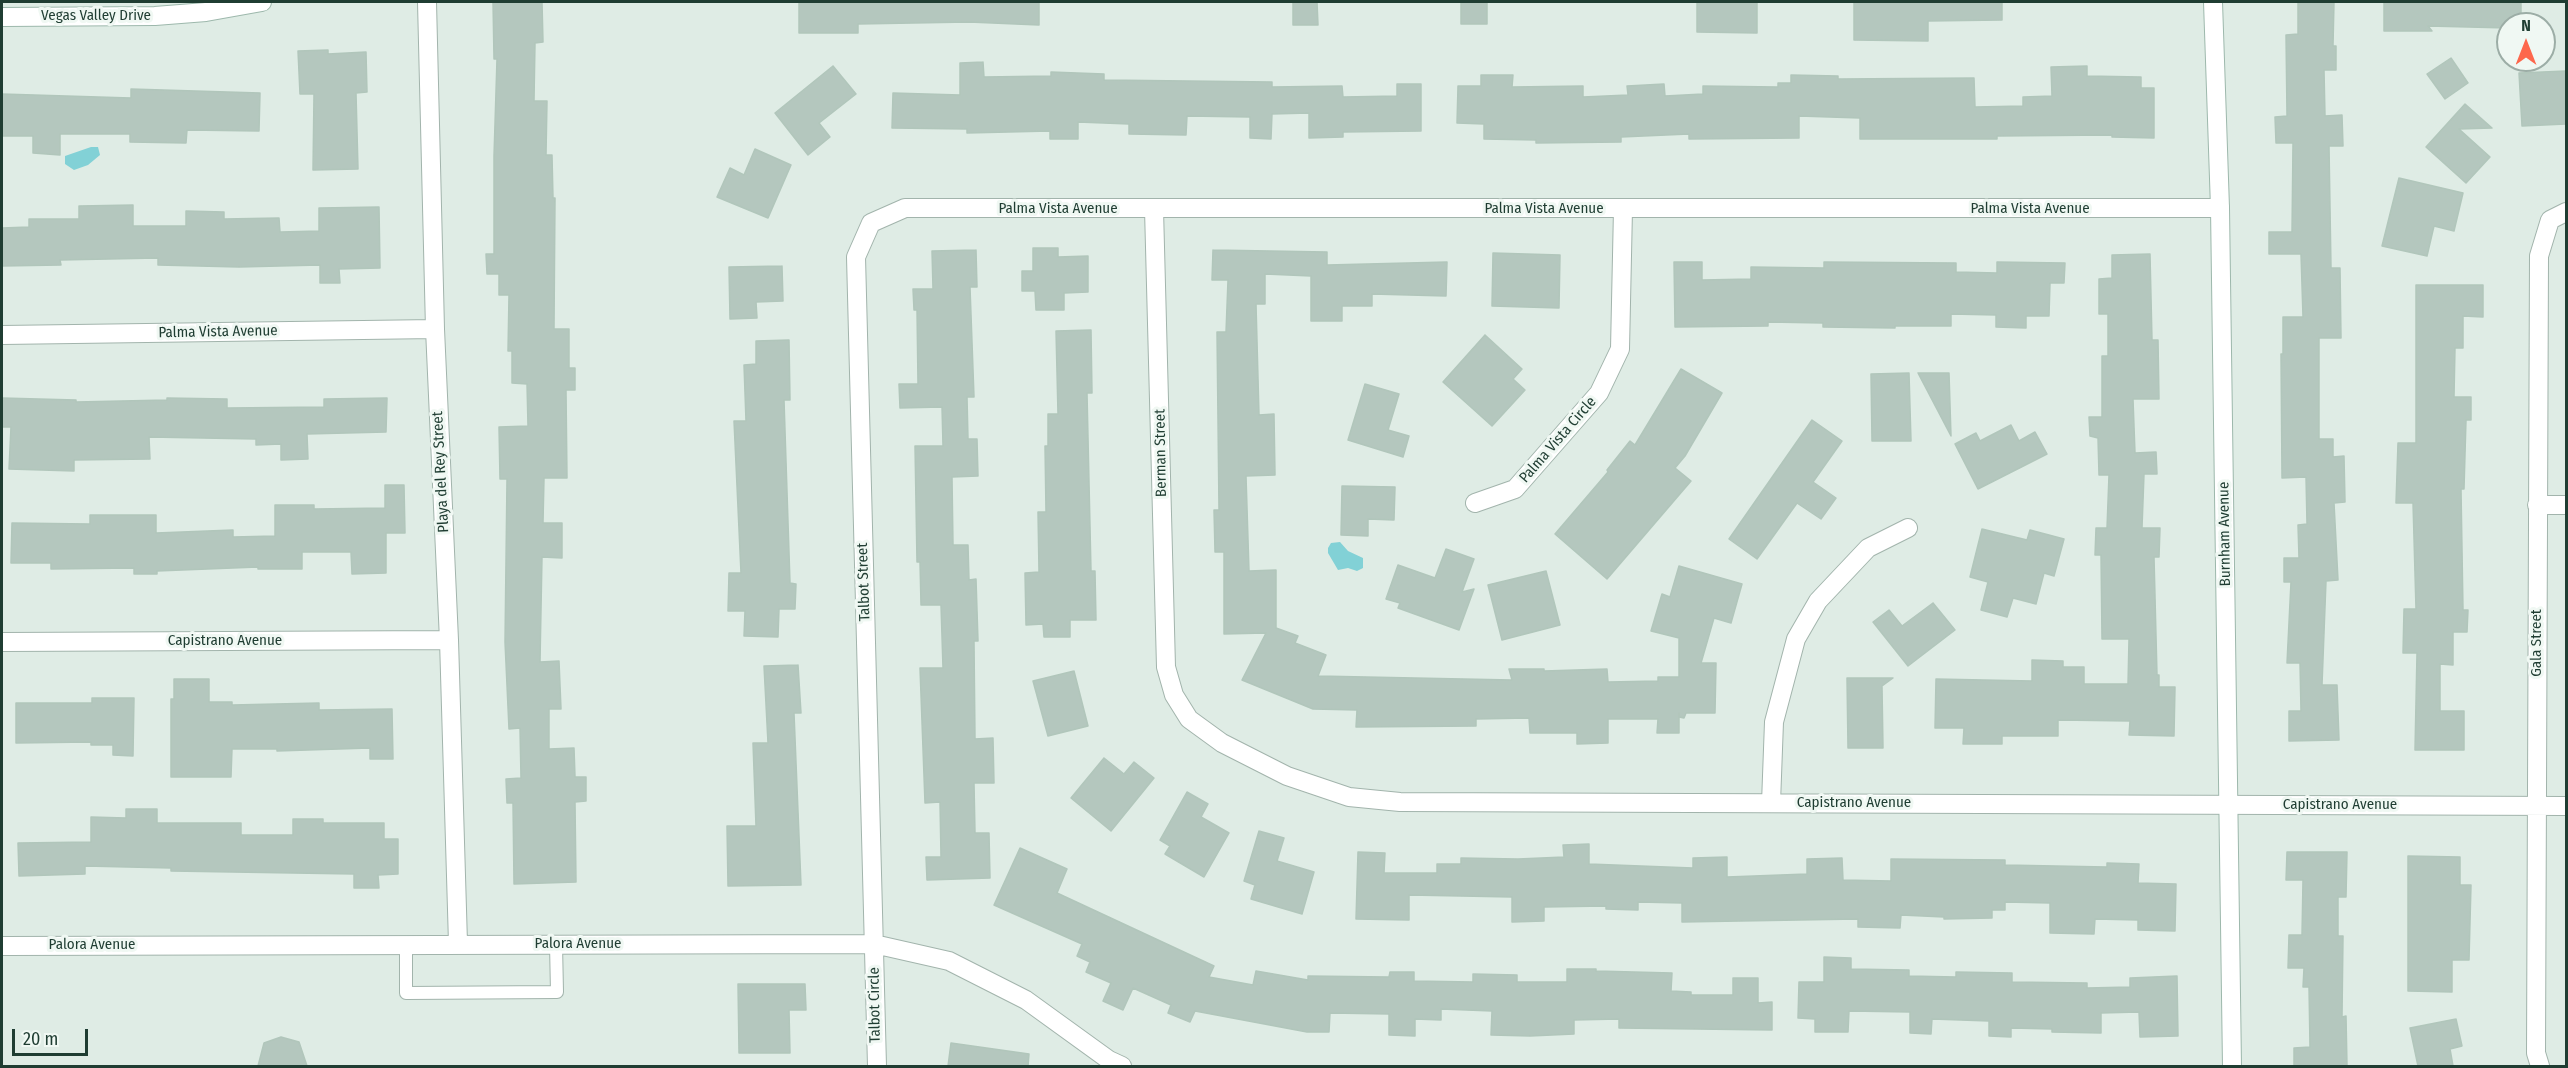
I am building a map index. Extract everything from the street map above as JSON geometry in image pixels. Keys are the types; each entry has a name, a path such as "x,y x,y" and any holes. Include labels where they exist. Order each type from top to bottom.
{"street":[{"name":"Vegas Valley Drive","path":"2,17 155,16 206,12 262,2"},
{"name":"Playa del Rey Street","path":"427,2 435,329 449,640 458,943"},
{"name":"Burnham Avenue","path":"2213,2 2220,208 2232,1066"},
{"name":"Palma Vista Avenue","path":"871,223 905,208 2220,208"},
{"name":"Berman Street","path":"1154,209 1166,667 1174,695"},
{"name":"Palma Vista Circle","path":"1475,503 1515,489 1599,393 1620,349 1623,209"},
{"name":"Gala Street","path":"2540,1066 2536,1053 2539,256 2558,216"},
{"name":"Talbot Street","path":"871,223 856,257 874,944"},
{"name":"Palma Vista Avenue","path":"2,335 435,329"},
{"path":"2537,505 2566,505"},
{"path":"1771,803 1774,722 1796,639 1818,601 1868,548 1908,528"},
{"name":"Capistrano Avenue","path":"2,642 449,640"},
{"name":"Capistrano Avenue","path":"1174,695 1189,719 1222,743 1287,776 1349,797 1400,802 2566,806"},
{"name":"Palora Avenue","path":"2,946 458,943 874,944 949,961 1026,1000 1109,1060 1122,1066"},
{"name":"Talbot Circle","path":"874,944 877,1066"}],"lane":[{"path":"406,944 406,993 557,992 556,944"}],"water":[{"path":"91,147 98,147 100,155 88,165 74,170 65,164 65,156"},
{"path":"1340,542 1348,551 1363,558 1363,568 1357,571 1348,568 1338,570 1328,553 1328,548 1331,543"}],"building":[{"path":"493,2 542,2 543,42 535,43 534,101 547,101 546,155 552,155 553,198 555,198 554,329 569,329 569,368 575,368 575,390 566,390 567,478 544,478 543,523 562,523 562,558 542,557 540,662 559,661 561,709 549,709 549,749 574,748 575,777 586,777 586,801 575,802 576,882 514,884 513,803 507,803 506,779 521,778 520,728 509,729 505,642 507,479 500,479 499,427 528,426 527,384 512,383 512,351 508,351 509,295 499,295 499,274 487,274 486,254 494,254 497,59 494,59"},
{"path":"799,2 1039,2 1039,25 969,22 858,24 858,33 799,33"},
{"path":"1293,2 1317,2 1318,25 1293,25"},
{"path":"1461,2 1487,2 1487,24 1461,24"},
{"path":"1697,2 1757,2 1757,33 1697,32"},
{"path":"1854,2 2002,2 2002,20 1928,21 1928,41 1854,40"},
{"path":"2298,2 2334,2 2333,46 2336,46 2336,70 2324,70 2325,116 2342,115 2343,146 2329,146 2331,268 2340,268 2341,338 2319,338 2319,439 2333,439 2333,457 2344,456 2345,502 2334,503 2338,580 2326,581 2322,685 2337,685 2339,740 2289,741 2289,711 2301,711 2300,663 2287,663 2291,582 2284,582 2284,558 2299,558 2298,525 2307,524 2306,477 2282,478 2281,354 2283,354 2283,317 2303,317 2301,254 2269,254 2269,232 2292,232 2293,143 2276,143 2275,117 2287,116 2286,35 2298,34"},
{"path":"2384,2 2521,2 2521,12 2496,12 2496,28 2428,26 2432,31 2384,31"},
{"path":"328,50 328,54 366,52 367,92 356,93 358,169 313,170 314,94 300,94 298,51"},
{"path":"2451,58 2468,83 2445,99 2427,74"},
{"path":"983,62 984,77 1051,76 1051,72 1104,74 1104,80 1272,82 1272,87 1342,86 1343,97 1397,96 1397,84 1421,84 1421,131 1343,132 1343,137 1309,138 1309,113 1272,114 1271,139 1250,138 1250,117 1187,116 1186,135 1129,134 1129,124 1078,122 1078,139 1050,139 1050,131 967,133 967,129 892,128 893,93 960,95 960,63"},
{"path":"833,66 856,94 819,123 830,137 808,155 775,113"},
{"path":"2087,66 2087,76 2141,77 2141,88 2154,88 2154,138 2112,137 2112,135 1997,136 1997,139 1860,139 1860,118 1799,116 1799,138 1689,139 1689,134 1621,137 1621,142 1536,143 1536,140 1484,139 1484,124 1457,123 1458,86 1481,86 1481,75 1513,75 1512,87 1583,86 1583,97 1628,95 1627,86 1664,84 1665,96 1703,94 1703,86 1778,87 1778,83 1791,83 1791,75 1838,76 1838,79 1974,78 1975,107 2023,106 2023,97 2052,96 2051,67"},
{"path":"2566,71 2566,124 2522,126 2519,73"},
{"path":"131,89 260,93 259,131 187,130 186,143 130,142 130,134 60,134 60,155 33,153 33,136 2,136 2,94 131,98"},
{"path":"2465,104 2492,128 2459,129 2490,157 2466,183 2426,147"},
{"path":"755,149 791,165 768,218 717,197 730,168 744,175"},
{"path":"2399,178 2463,193 2454,231 2434,226 2427,256 2382,246"},
{"path":"133,205 133,226 186,226 186,211 224,212 224,219 279,218 280,232 319,231 319,208 379,207 380,268 339,269 340,283 320,283 320,265 239,267 158,265 158,258 60,260 61,265 2,266 2,228 29,227 29,219 79,219 79,206"},
{"path":"1033,248 1058,248 1058,257 1088,256 1088,292 1064,293 1064,310 1036,310 1035,291 1022,291 1022,271 1033,271"},
{"path":"976,250 977,287 970,287 974,397 967,397 968,439 977,439 978,476 952,477 953,545 968,545 969,580 976,579 978,641 974,641 975,739 993,738 994,783 974,783 975,833 989,833 990,878 927,880 926,857 941,857 940,802 925,803 920,668 943,668 941,605 921,605 920,562 917,562 915,446 943,446 942,407 900,408 899,384 918,384 917,310 914,310 913,289 933,289 932,251"},
{"path":"1213,250 1327,252 1327,265 1447,262 1446,296 1372,294 1372,306 1342,306 1342,321 1311,321 1311,276 1265,274 1265,304 1256,304 1259,415 1274,414 1275,475 1246,476 1249,571 1276,570 1276,628 1298,636 1295,643 1326,655 1318,676 1512,680 1509,669 1544,669 1544,671 1607,669 1608,682 1658,681 1658,677 1679,677 1679,638 1651,631 1662,594 1670,597 1679,566 1742,584 1731,623 1714,618 1701,663 1716,663 1715,713 1686,713 1684,718 1679,717 1679,733 1657,733 1658,719 1608,719 1608,743 1577,744 1577,733 1530,733 1529,718 1476,719 1476,726 1356,727 1357,710 1313,709 1242,680 1266,633 1224,634 1224,552 1215,552 1214,510 1219,510 1217,332 1226,332 1228,280 1212,280"},
{"path":"1493,253 1560,255 1559,308 1492,306"},
{"path":"2150,254 2152,340 2158,340 2159,399 2133,399 2135,453 2156,452 2157,474 2144,474 2142,528 2160,528 2159,557 2154,557 2157,675 2159,675 2159,687 2175,687 2174,736 2129,735 2130,721 2058,720 2058,736 2002,736 2002,744 1963,744 1964,728 1935,728 1936,679 2032,681 2032,660 2063,661 2063,667 2084,667 2084,684 2128,684 2129,639 2102,639 2101,555 2095,555 2096,528 2107,528 2109,475 2099,475 2098,438 2090,436 2089,417 2102,417 2102,356 2108,356 2108,314 2099,314 2099,279 2112,278 2112,255"},
{"path":"1674,262 1702,262 1702,280 1751,279 1751,267 1824,268 1824,262 1956,263 1956,272 1997,273 1997,262 2065,263 2064,283 2050,283 2049,316 2026,316 2026,328 1996,327 1996,315 1951,314 1951,326 1895,326 1895,328 1823,327 1823,323 1768,322 1768,326 1675,327"},
{"path":"782,266 783,301 756,302 757,318 730,319 729,267"},
{"path":"2416,285 2483,285 2483,317 2463,316 2463,348 2455,348 2454,397 2471,397 2471,420 2466,420 2464,489 2461,489 2463,610 2468,610 2467,632 2453,632 2453,665 2440,664 2440,711 2464,711 2464,750 2415,750 2417,653 2403,653 2404,609 2416,609 2413,503 2396,503 2398,443 2416,443"},
{"path":"1091,330 1092,393 1087,393 1091,571 1095,571 1096,620 1070,620 1070,637 1044,637 1043,624 1026,625 1025,573 1039,572 1038,512 1046,512 1045,446 1048,446 1048,414 1058,414 1056,331"},
{"path":"1485,335 1522,369 1513,379 1525,390 1492,426 1443,382"},
{"path":"789,340 790,400 784,400 790,583 796,584 795,609 779,609 778,637 744,636 745,611 728,611 729,573 741,573 734,421 746,421 744,365 756,364 756,341"},
{"path":"1681,369 1722,393 1685,456 1675,468 1691,481 1607,579 1555,534 1608,472 1607,470 1630,441 1635,445"},
{"path":"1909,373 1911,441 1872,441 1871,374"},
{"path":"1918,373 1949,373 1951,436"},
{"path":"1365,384 1399,394 1388,430 1409,436 1403,457 1348,440"},
{"path":"2,398 76,400 76,402 167,400 167,398 227,399 227,408 324,407 324,399 387,398 386,432 307,434 308,459 281,460 281,444 256,445 256,439 149,437 150,459 74,460 74,471 9,469 11,427 2,427"},
{"path":"1812,420 1842,441 1813,482 1836,498 1821,519 1797,503 1757,559 1729,539"},
{"path":"2011,425 2019,441 2035,432 2047,454 1978,489 1955,444 1976,433 1980,441"},
{"path":"385,485 404,485 405,533 386,533 386,573 352,574 351,552 302,552 302,569 258,569 258,567 157,571 157,574 134,574 134,568 51,569 51,563 11,563 12,523 90,524 90,515 156,515 156,533 233,530 233,537 275,536 275,505 314,505 314,509 385,508"},
{"path":"1342,486 1395,487 1394,520 1368,519 1368,536 1341,535"},
{"path":"1982,529 2027,540 2030,530 2064,539 2054,576 2044,573 2036,604 2013,598 2007,617 1981,610 1988,582 1970,577"},
{"path":"1446,549 1474,559 1462,592 1474,589 1459,630 1398,608 1400,603 1386,599 1398,565 1435,578"},
{"path":"1546,571 1560,625 1502,640 1488,585"},
{"path":"1933,603 1955,630 1908,666 1873,622 1889,610 1902,626"},
{"path":"798,665 801,713 794,713 801,885 728,886 727,826 756,826 753,743 768,743 764,666"},
{"path":"1074,671 1088,726 1048,736 1033,681"},
{"path":"1847,678 1893,678 1882,686 1883,748 1848,748"},
{"path":"174,679 209,679 209,702 232,702 232,705 319,703 319,710 392,709 393,759 370,759 370,748 277,751 277,749 232,749 231,777 171,777 171,699 174,699"},
{"path":"92,698 134,698 133,756 113,755 113,745 91,745 91,742 16,743 16,703 92,703"},
{"path":"1104,758 1124,774 1134,762 1154,778 1111,831 1071,798"},
{"path":"1187,792 1208,804 1201,817 1229,833 1204,877 1165,854 1170,846 1160,840"},
{"path":"126,809 157,809 157,823 241,823 241,835 293,835 293,819 323,819 323,823 384,823 384,839 398,839 398,874 378,875 379,888 354,888 354,874 171,871 171,868 85,866 85,874 19,876 18,843 91,842 91,817 126,818"},
{"path":"1259,831 1284,838 1277,861 1314,872 1302,914 1251,899 1255,885 1244,881"},
{"path":"1589,844 1589,864 1693,868 1693,858 1727,857 1727,877 1807,874 1807,859 1842,858 1843,880 1891,881 1891,859 2005,860 2005,865 2107,867 2107,863 2139,864 2138,883 2176,884 2175,931 2138,930 2138,920 2095,919 2094,934 2050,933 2050,903 2005,902 2005,910 1992,910 1992,918 1944,919 1944,917 1901,915 1900,928 1858,927 1858,919 1682,922 1682,903 1638,902 1638,910 1606,909 1606,906 1544,907 1544,921 1512,922 1512,897 1409,895 1409,920 1356,919 1358,852 1385,853 1384,873 1437,873 1437,864 1461,864 1461,858 1564,857 1563,845"},
{"path":"1020,848 1067,869 1057,893 1214,966 1209,977 1253,985 1256,971 1308,980 1308,976 1389,977 1390,972 1414,972 1414,981 1473,982 1473,974 1517,975 1517,982 1567,982 1567,969 1596,969 1596,971 1672,973 1671,991 1691,992 1691,995 1733,995 1733,978 1758,978 1758,1003 1772,1002 1772,1030 1619,1028 1619,1019 1574,1020 1574,1034 1491,1035 1492,1011 1441,1009 1441,1020 1415,1019 1415,1036 1389,1035 1389,1014 1330,1013 1329,1032 1307,1032 1195,1011 1190,1022 1168,1013 1171,1005 1133,988 1123,1010 1103,1001 1111,983 1086,972 1090,962 1077,956 1082,944 994,905"},
{"path":"2287,852 2347,852 2346,897 2338,897 2338,936 2343,936 2342,1017 2346,1016 2347,1066 2294,1066 2294,1048 2310,1047 2309,987 2303,987 2304,968 2288,968 2289,935 2302,935 2303,880 2286,880"},
{"path":"2408,856 2460,857 2460,885 2471,885 2469,960 2452,960 2452,992 2408,991"},
{"path":"1824,957 1851,958 1851,969 1909,970 1909,976 1956,977 1956,972 2012,973 2012,982 2087,983 2087,988 2130,987 2130,978 2177,976 2178,1036 2140,1037 2139,1012 2101,1013 2101,1033 2011,1028 2011,1037 1989,1036 1989,1021 1932,1019 1931,1034 1910,1033 1910,1012 1849,1011 1848,1032 1815,1032 1815,1019 1798,1018 1799,982 1824,982"},
{"path":"738,984 805,984 806,1010 789,1010 790,1053 739,1053"},
{"path":"2456,1019 2462,1046 2450,1049 2453,1066 2418,1066 2410,1028"},
{"path":"281,1037 299,1042 307,1066 258,1066 264,1043"},
{"path":"951,1043 1029,1054 1028,1066 948,1066"}]}
